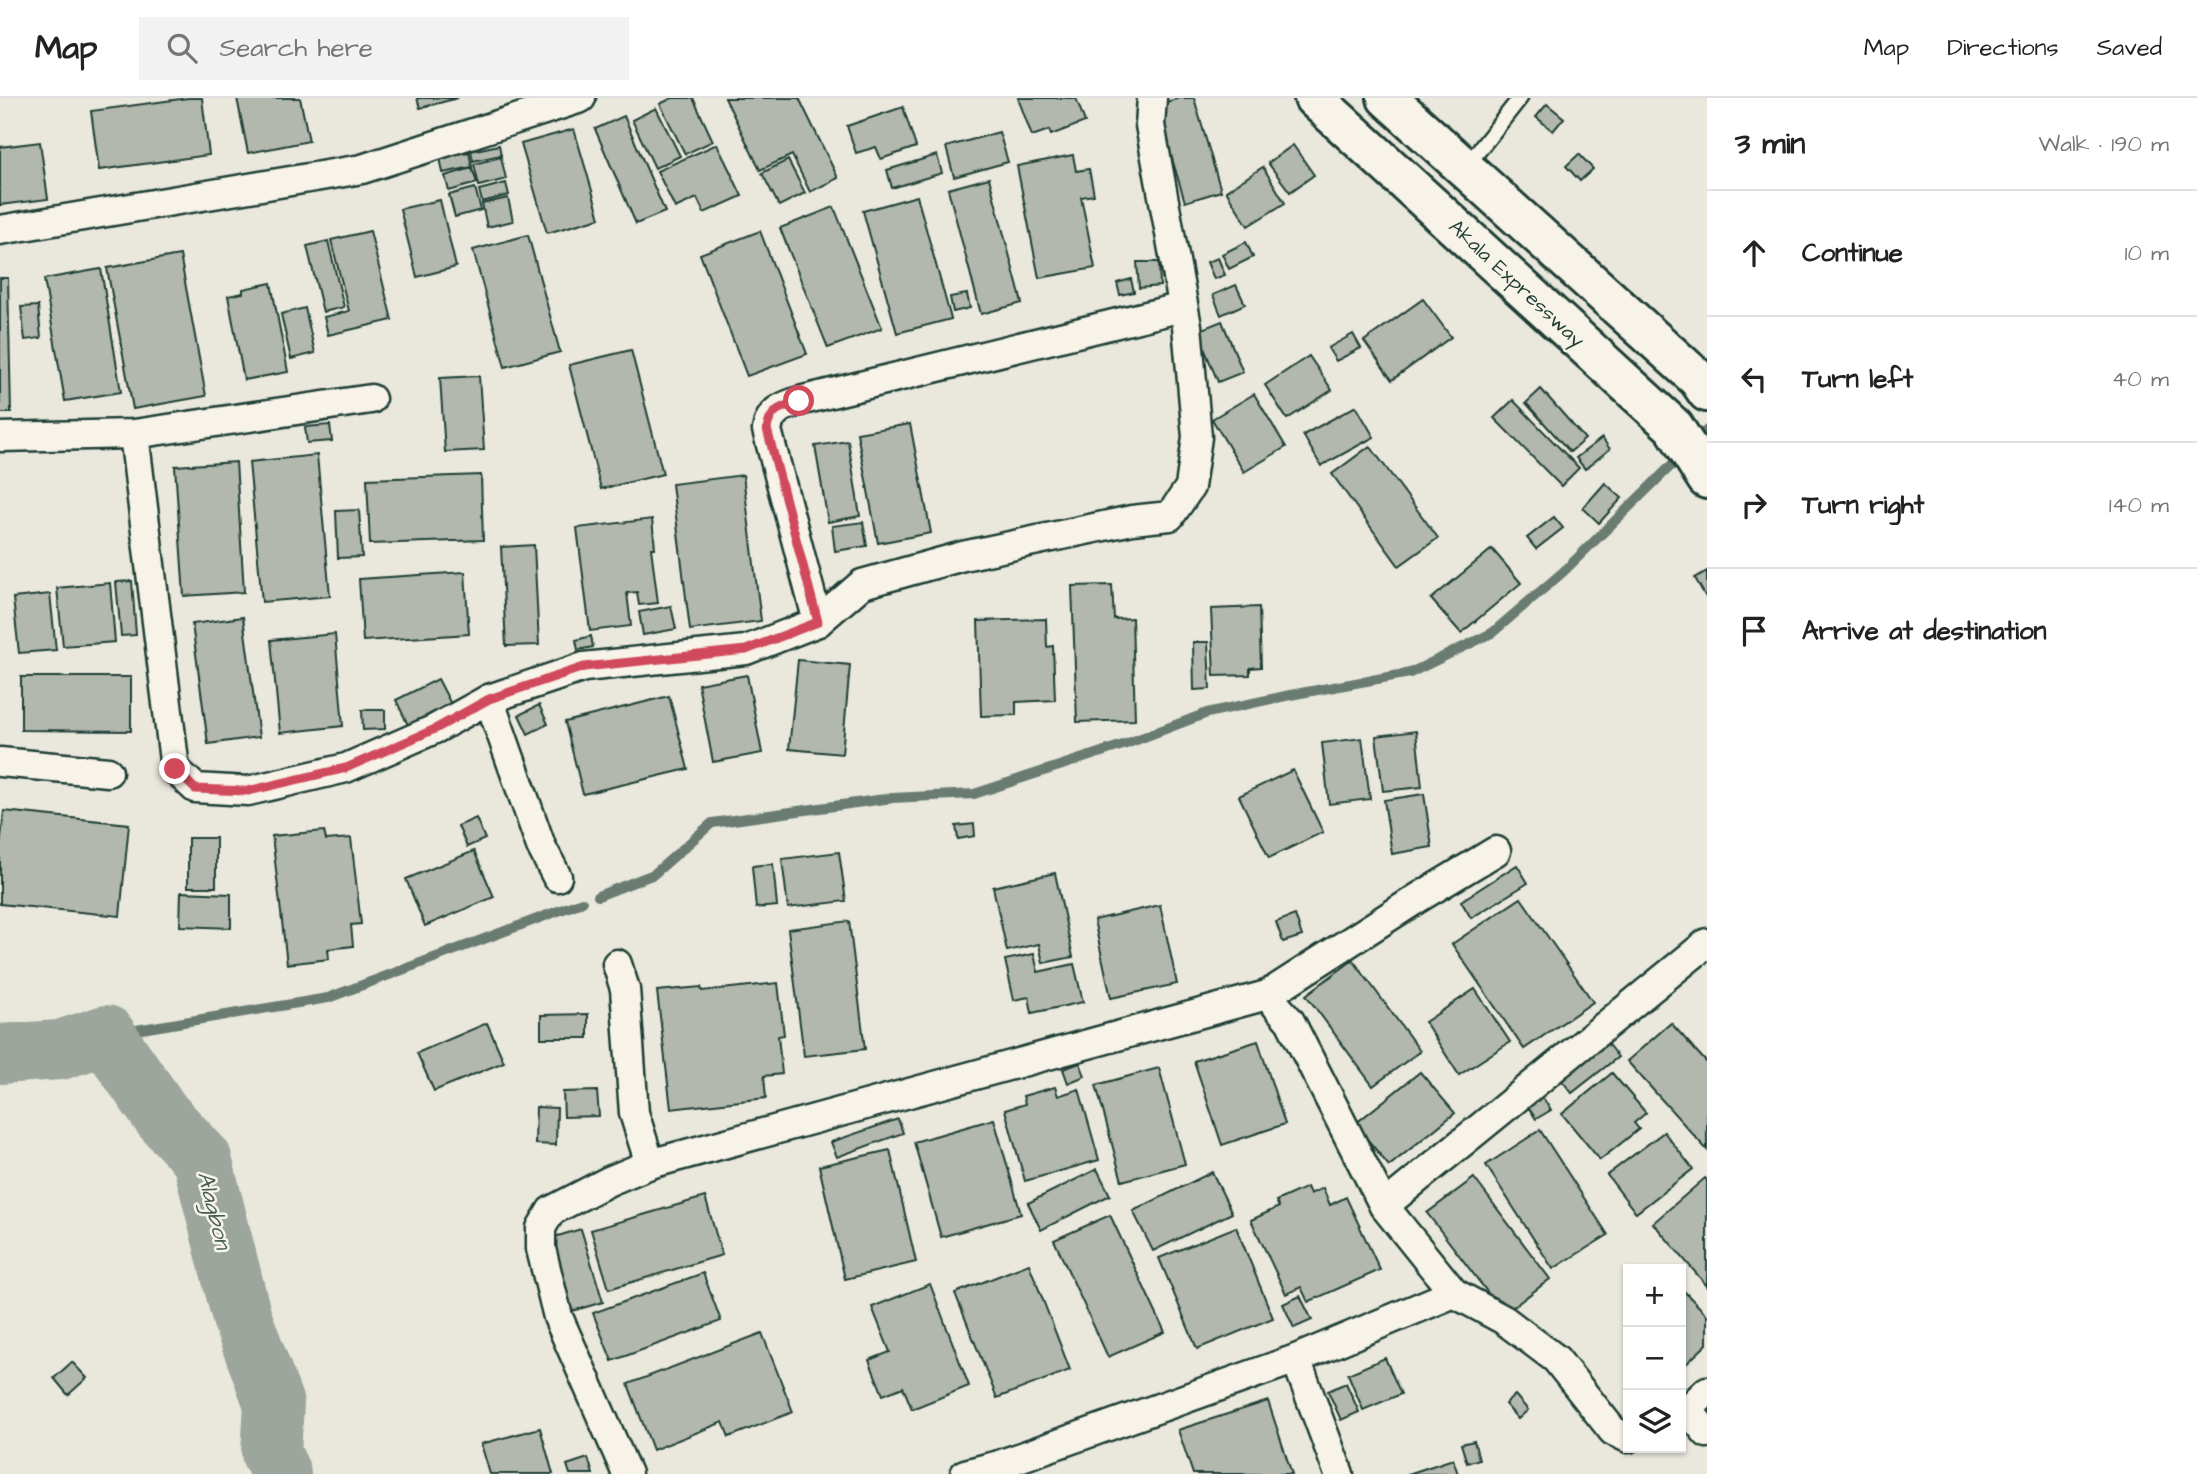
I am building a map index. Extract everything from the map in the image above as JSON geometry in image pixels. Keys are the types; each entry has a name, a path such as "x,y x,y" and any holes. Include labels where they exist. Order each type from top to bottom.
{"main road":[{"name":"Akala Expressway","path":"1314,98 1674,427 1707,479"},
{"path":"1387,98 1703,385"}],"street":[{"path":"0,230 362,169 582,98"},
{"path":"134,434 175,769 195,789 248,791 346,768 435,729 489,699 584,667 746,650 818,622 862,584 962,556 1132,520 1170,516 1190,487 1197,437 1194,381 1183,307 1150,125 1152,98"},
{"path":"818,622 767,429 768,421 777,409 799,401 1183,307"},
{"path":"0,437 134,434 372,399"},
{"path":"489,699 541,846 556,877"},
{"path":"0,762 108,772"},
{"path":"627,1474 558,1317 541,1250 541,1228 551,1211 609,1181 650,1164 1267,995 1496,851"},
{"path":"1384,1206 1707,943"},
{"path":"617,964 625,989 634,1113 650,1164"},
{"path":"1267,995 1290,1021 1384,1206 1454,1293 1504,1320 1556,1359 1613,1432 1623,1436"},
{"path":"965,1474 1000,1470 1296,1359 1454,1293"},
{"path":"1296,1359 1339,1474"},
{"path":"1691,1405 1707,1433"}],"lane":[{"path":"1465,168 1520,98"}],"building":[{"path":"202,98 209,155 99,170 91,111"},
{"path":"237,98 300,98 309,141 248,153"},
{"path":"417,98 458,98 420,108"},
{"path":"672,98 693,98 713,141 685,154 660,104"},
{"path":"725,98 799,98 838,178 810,192 792,155 760,170"},
{"path":"1018,98 1076,98 1085,122 1051,135 1049,130 1032,136"},
{"path":"1180,98 1194,98 1221,191 1185,202 1156,105"},
{"path":"1547,104 1564,118 1553,131 1536,117"},
{"path":"903,107 916,147 881,159 876,147 856,153 847,126"},
{"path":"656,108 680,156 655,168 632,120"},
{"path":"624,116 665,212 636,224 595,129"},
{"path":"574,129 600,218 547,233 521,144"},
{"path":"999,132 1008,162 954,177 946,147"},
{"path":"40,142 48,199 0,205 0,147"},
{"path":"717,144 742,196 704,213 697,198 675,208 657,171"},
{"path":"499,145 501,155 473,161 471,151"},
{"path":"1293,145 1314,175 1290,192 1268,163"},
{"path":"469,152 472,167 443,173 440,157"},
{"path":"1579,154 1593,169 1580,181 1566,166"},
{"path":"937,155 942,173 892,188 887,170"},
{"path":"1073,155 1076,171 1089,169 1094,195 1081,197 1095,268 1039,278 1017,166"},
{"path":"501,157 506,179 479,186 474,164"},
{"path":"788,160 805,193 779,206 762,173"},
{"path":"1263,167 1285,203 1248,226 1226,191"},
{"path":"472,168 477,183 449,191 445,176"},
{"path":"989,178 1022,303 981,314 948,189"},
{"path":"506,183 509,195 482,202 479,190"},
{"path":"475,188 481,210 455,217 449,195"},
{"path":"917,196 951,319 897,333 863,211"},
{"path":"508,198 513,221 487,227 482,204"},
{"path":"440,200 456,267 417,277 400,209"},
{"path":"834,207 882,328 828,348 780,228"},
{"path":"370,231 392,320 328,335 324,317 349,311 331,240"},
{"path":"760,231 807,354 747,376 700,254"},
{"path":"528,235 560,352 505,367 473,250"},
{"path":"328,241 344,307 323,312 307,246"},
{"path":"1246,242 1253,257 1229,269 1222,254"},
{"path":"180,255 206,396 133,409 107,268"},
{"path":"1218,258 1225,275 1214,279 1207,262"},
{"path":"1137,262 1159,262 1160,286 1139,288"},
{"path":"101,269 121,392 65,401 44,279"},
{"path":"0,278 8,278 11,413 0,413"},
{"path":"1131,279 1134,292 1120,295 1117,283"},
{"path":"271,283 288,372 244,380 228,296 243,293 243,289"},
{"path":"1236,285 1245,304 1221,315 1213,295"},
{"path":"967,294 970,308 953,312 950,297"},
{"path":"1423,299 1451,337 1392,380 1364,341"},
{"path":"38,306 41,338 25,340 21,307"},
{"path":"305,308 315,353 291,359 281,314"},
{"path":"1222,321 1243,372 1218,382 1197,331"},
{"path":"1353,334 1361,348 1336,361 1328,348"},
{"path":"631,350 663,474 601,489 569,365"},
{"path":"1309,356 1332,390 1287,419 1265,385"},
{"path":"479,376 484,450 445,452 440,378"},
{"path":"1541,389 1585,439 1570,452 1526,403"},
{"path":"1254,394 1286,447 1244,472 1212,419"},
{"path":"1513,400 1579,468 1561,486 1494,418"},
{"path":"1356,406 1374,437 1321,466 1303,435"},
{"path":"910,424 931,533 878,543 857,433"},
{"path":"330,425 332,441 307,443 305,427"},
{"path":"1602,438 1610,449 1585,469 1576,458"},
{"path":"848,441 860,516 828,522 815,446"},
{"path":"1370,446 1438,538 1399,566 1332,474"},
{"path":"317,455 330,596 262,602 249,462"},
{"path":"236,462 244,592 184,596 175,466"},
{"path":"481,475 483,540 370,544 367,479"},
{"path":"743,475 761,621 690,630 672,484"},
{"path":"1605,483 1622,498 1599,523 1583,508"},
{"path":"359,510 362,557 338,558 336,511"},
{"path":"1554,517 1563,528 1536,549 1527,538"},
{"path":"652,519 655,548 651,548 658,603 639,605 637,592 627,593 631,626 590,631 577,528"},
{"path":"863,522 867,546 835,551 832,526"},
{"path":"534,545 539,645 506,646 501,547"},
{"path":"1492,549 1521,583 1461,633 1431,599"},
{"path":"1707,571 1707,599 1695,578"},
{"path":"465,572 469,634 363,641 359,579"},
{"path":"132,581 136,635 121,636 116,582"},
{"path":"110,583 115,642 63,646 57,588"},
{"path":"1112,585 1114,619 1132,618 1135,720 1077,722 1072,586"},
{"path":"50,594 56,650 19,653 13,598"},
{"path":"671,606 676,629 643,635 639,612"},
{"path":"1259,607 1261,667 1250,668 1250,675 1214,676 1211,609"},
{"path":"243,617 259,737 208,744 192,624"},
{"path":"1046,619 1047,647 1053,646 1055,700 1016,702 1016,715 981,716 978,621"},
{"path":"335,634 343,726 280,733 271,640"},
{"path":"591,636 593,647 578,650 576,640"},
{"path":"1193,642 1208,642 1210,689 1194,690"},
{"path":"798,660 850,665 842,754 789,749"},
{"path":"747,675 762,753 713,762 698,684"},
{"path":"21,677 131,677 131,731 21,730"},
{"path":"438,679 451,704 408,725 396,700"},
{"path":"669,696 688,769 583,794 565,722"},
{"path":"539,705 548,724 528,734 519,715"},
{"path":"362,710 385,710 385,729 363,730"},
{"path":"1416,731 1422,787 1383,791 1376,736"},
{"path":"1362,738 1370,799 1329,804 1322,743"},
{"path":"1293,770 1323,832 1269,858 1239,796"},
{"path":"1424,794 1432,847 1392,854 1384,800"},
{"path":"4,811 129,824 120,916 0,904 0,846"},
{"path":"476,818 485,839 467,847 458,826"},
{"path":"974,824 975,836 958,839 956,826"},
{"path":"324,831 326,840 351,838 361,924 351,925 353,946 328,949 329,959 287,964 272,836"},
{"path":"188,838 216,838 216,887 188,887"},
{"path":"474,851 494,897 425,926 406,879"},
{"path":"839,852 846,901 788,908 782,859"},
{"path":"773,864 777,906 756,908 752,866"},
{"path":"1517,865 1528,883 1471,918 1461,901"},
{"path":"1055,873 1073,957 1043,963 1039,944 1007,951 993,887"},
{"path":"181,892 231,894 231,928 180,926"},
{"path":"1521,898 1593,1002 1524,1049 1452,944"},
{"path":"1160,905 1177,984 1111,998 1094,920"},
{"path":"1295,915 1302,936 1283,942 1276,922"},
{"path":"849,921 865,1049 804,1056 788,929"},
{"path":"1034,954 1038,972 1074,964 1083,1002 1032,1013 1029,997 1014,1000 1005,960"},
{"path":"1353,960 1420,1051 1373,1086 1306,995"},
{"path":"778,983 784,1035 778,1036 782,1074 764,1076 766,1098 671,1109 657,991 701,987 702,991"},
{"path":"1475,989 1510,1042 1459,1075 1425,1022"},
{"path":"588,1014 588,1038 541,1038 541,1015"},
{"path":"487,1023 504,1062 434,1091 417,1053"},
{"path":"1671,1023 1707,1063 1707,1150 1627,1061"},
{"path":"1258,1041 1285,1124 1222,1145 1194,1061"},
{"path":"1606,1042 1618,1057 1572,1093 1560,1078"},
{"path":"1080,1063 1085,1076 1068,1083 1063,1069"},
{"path":"1159,1068 1185,1164 1122,1181 1096,1085"},
{"path":"1420,1072 1455,1113 1389,1166 1355,1124"},
{"path":"1612,1073 1646,1113 1634,1123 1639,1129 1600,1160 1562,1114"},
{"path":"1055,1087 1058,1096 1079,1089 1099,1160 1025,1181 1005,1110 1025,1104 1023,1096"},
{"path":"597,1091 599,1116 564,1117 563,1092"},
{"path":"1539,1092 1551,1110 1536,1119 1524,1101"},
{"path":"536,1107 557,1108 556,1145 535,1144"},
{"path":"898,1119 903,1133 837,1157 831,1142"},
{"path":"994,1119 1021,1214 941,1237 914,1142"},
{"path":"1540,1130 1608,1235 1553,1269 1486,1165"},
{"path":"1664,1132 1693,1169 1636,1213 1607,1175"},
{"path":"890,1150 916,1262 845,1279 819,1166"},
{"path":"1097,1169 1110,1195 1041,1230 1028,1203"},
{"path":"1212,1172 1232,1213 1153,1251 1133,1211"},
{"path":"1474,1178 1550,1279 1504,1314 1427,1213"},
{"path":"1705,1178 1707,1180 1707,1286 1653,1223"},
{"path":"1307,1187 1310,1194 1323,1188 1330,1205 1346,1197 1380,1270 1308,1302 1301,1287 1286,1294 1251,1220 1279,1207 1276,1201"},
{"path":"705,1197 722,1255 609,1289 591,1230"},
{"path":"1110,1215 1165,1332 1108,1357 1054,1240"},
{"path":"1236,1227 1273,1318 1197,1349 1159,1258"},
{"path":"581,1229 603,1302 569,1312 548,1239"},
{"path":"1029,1264 1070,1370 997,1398 955,1293"},
{"path":"703,1273 721,1321 612,1361 593,1313"},
{"path":"930,1284 969,1386 912,1409 903,1387 883,1395 869,1360 890,1352 872,1307"},
{"path":"1686,1293 1707,1315 1707,1344 1686,1364"},
{"path":"1300,1296 1312,1320 1294,1328 1283,1304"},
{"path":"762,1333 793,1412 729,1437 723,1422 653,1450 628,1384"},
{"path":"1385,1358 1401,1394 1363,1410 1348,1374"},
{"path":"72,1362 87,1378 68,1395 54,1378"},
{"path":"1346,1383 1359,1412 1341,1420 1328,1391"},
{"path":"1515,1395 1528,1410 1518,1419 1505,1404"},
{"path":"1268,1401 1292,1474 1193,1474 1178,1430"},
{"path":"540,1428 553,1474 490,1474 481,1444"},
{"path":"1474,1441 1479,1459 1467,1463 1461,1444"},
{"path":"588,1458 593,1474 570,1474 567,1465"},
{"path":"1453,1459 1458,1474 1408,1474"}],"waterway":[{"path":"1693,445 1707,430"},
{"path":"598,896 654,874 712,823 892,798 974,794 1123,745 1207,713 1410,673 1492,633 1563,572 1682,455"},
{"path":"106,1035 328,998 582,902"},
{"name":"Alagbon","path":"0,1054 60,1050 106,1035 162,1116 202,1159 242,1318 274,1404 271,1453 281,1474"}],"route":[{"path":"175,769 195,789 248,791 346,768 435,729 489,699 584,667 746,650 818,622 767,429 771,415 777,409 799,401"}]}
